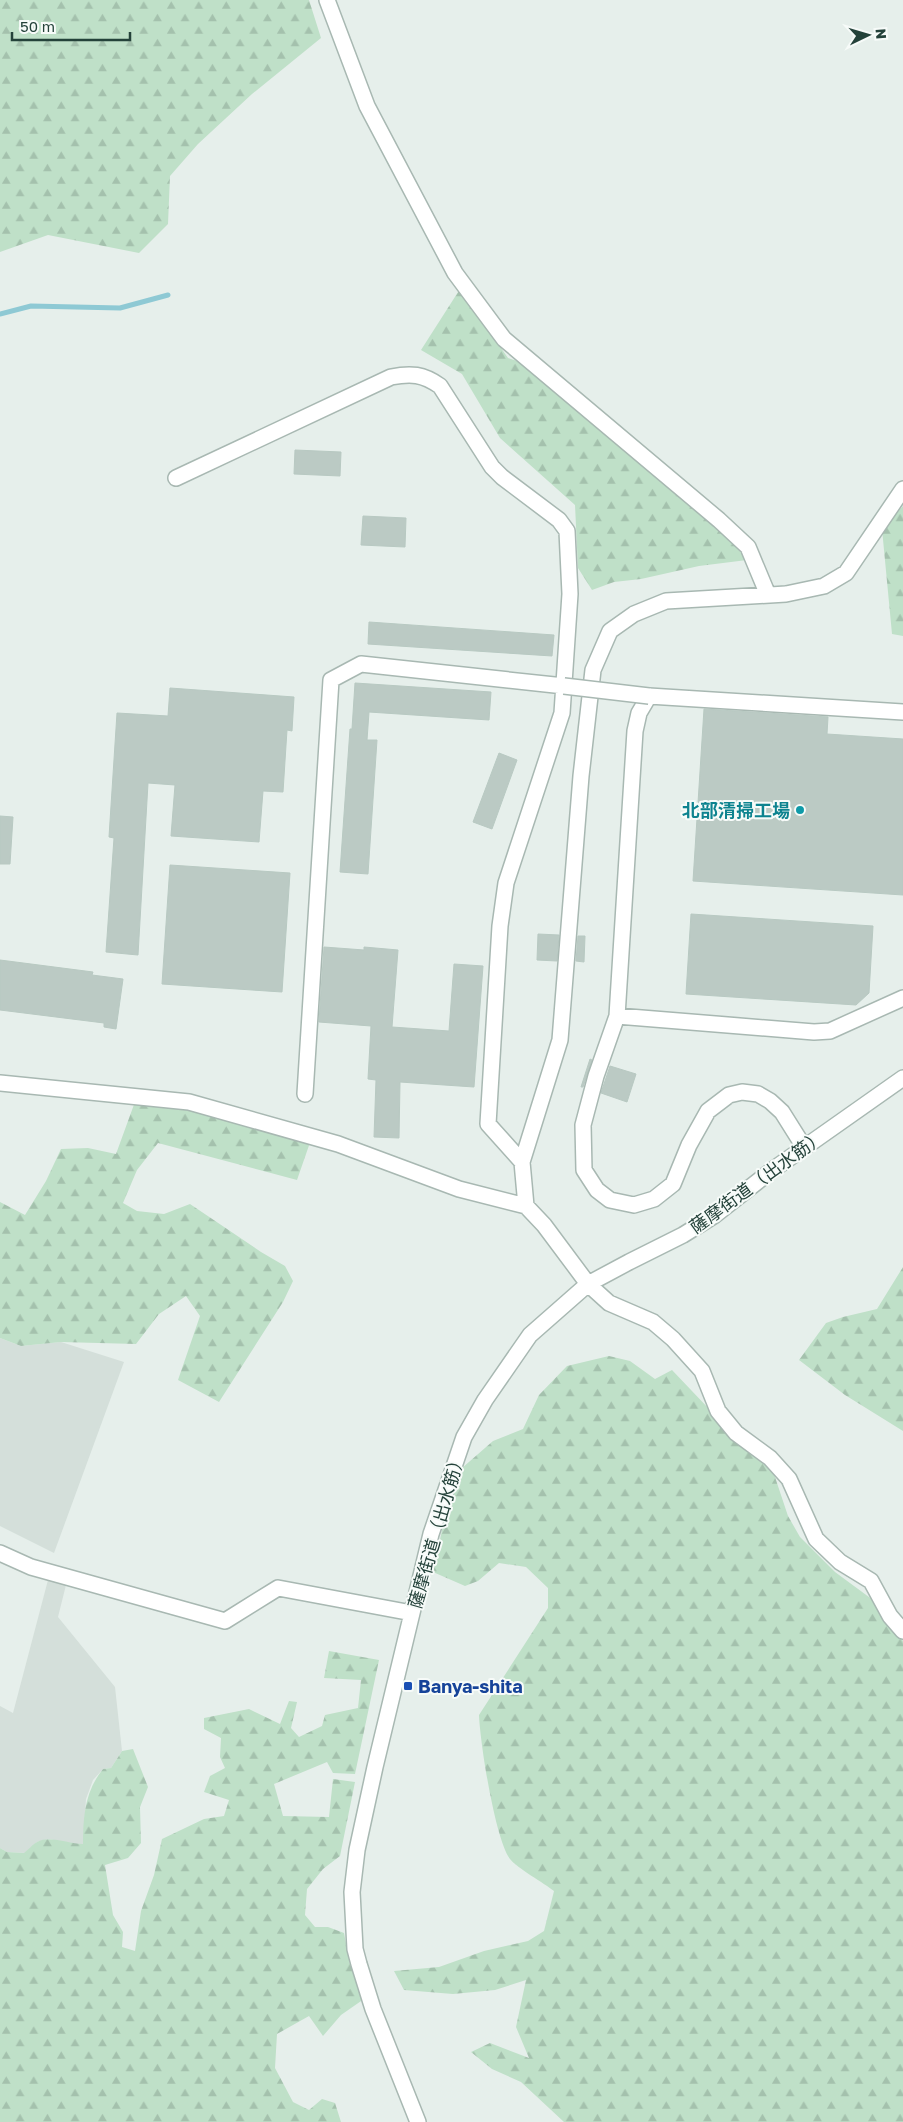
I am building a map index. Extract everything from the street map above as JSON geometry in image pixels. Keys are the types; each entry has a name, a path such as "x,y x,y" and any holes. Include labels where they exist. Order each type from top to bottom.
{"street":[{"path":"327,0 367,106 455,273 504,339 719,520 748,547 768,595"},
{"path":"176,478 391,377 404,374 419,374 440,386 492,467 502,477 559,520 567,531 570,594 562,713 506,883 500,926 488,1124 522,1162"},
{"path":"526,1206 522,1162 560,1040 593,670 610,631 634,614 666,601 768,595 824,586 846,573 903,489"},
{"path":"305,1094 331,680 361,664 649,696 903,712"},
{"path":"649,696 639,713 635,731 617,1016 596,1076 583,1125 584,1170 589,1180 603,1195 618,1203 634,1205 645,1203 663,1194 673,1184 689,1145 708,1111 729,1095 742,1092 758,1094 770,1100 782,1112 804,1147"},
{"path":"617,1016 814,1032 830,1031 903,998"},
{"name":"薩摩街道（出水筋）","path":"418,2122 373,2009 359,1964 355,1949 352,1892 357,1850 412,1613 440,1504 464,1437 473,1419 530,1335 588,1284 683,1236 715,1216 804,1147 903,1078"},
{"path":"0,1083 189,1102 338,1144 459,1189 526,1206 544,1226 588,1284 610,1303 653,1322 702,1372 718,1411 736,1433 770,1458 789,1479 816,1539 840,1562 871,1582 890,1616 903,1631"},
{"path":"0,1553 31,1567 225,1620 278,1588 412,1613"}],"shaded area":[{"path":"0,1338 21,1346 61,1342 124,1362 54,1553 0,1526"},
{"path":"48,1580 66,1585 58,1617 115,1687 122,1751 111,1768 103,1769 93,1780 86,1799 83,1844 70,1844 50,1839 37,1842 25,1853 7,1852 0,1848 0,1706 13,1713"}],"green space":[{"path":"0,0 309,0 321,38 252,94 198,144 170,176 168,224 139,253 48,235 0,252"},
{"path":"460,289 508,358 550,372 735,545 747,560 699,566 641,579 614,582 592,590 578,568 575,505 500,438 462,374 421,350"},
{"path":"903,506 903,636 892,634 882,529"},
{"path":"140,1088 238,1116 314,1131 297,1180 158,1143 137,1170 123,1203 137,1211 164,1214 190,1204 285,1266 293,1281 283,1302 219,1402 178,1380 200,1316 186,1296 159,1314 136,1344 61,1342 21,1346 0,1338 0,1202 25,1215 46,1181 61,1149 88,1148 116,1154"},
{"path":"903,1267 903,1431 845,1395 799,1360 826,1323 877,1309"},
{"path":"609,1356 630,1361 655,1379 672,1370 730,1431 773,1471 788,1516 800,1537 835,1572 873,1600 903,1641 903,2122 564,2122 521,2082 492,2069 471,2052 490,2043 529,2058 516,2027 526,1980 495,1990 453,1994 404,1990 394,1971 439,1967 484,1951 528,1941 544,1931 554,1891 513,1863 504,1848 489,1790 479,1715 548,1608 548,1588 526,1567 499,1563 478,1581 465,1586 433,1572 454,1475 493,1441 523,1429 539,1395 567,1366"},
{"path":"329,1651 379,1660 355,1774 333,1773 327,1762 274,1784 283,1816 329,1817 333,1779 355,1782 340,1856 323,1869 307,1889 305,1915 315,1927 328,1927 344,1933 350,1964 364,1999 341,2015 323,2036 309,2016 277,2034 275,2068 293,2102 309,2110 322,2099 335,2103 341,2122 0,2122 0,1848 7,1852 24,1853 37,1842 48,1839 83,1844 86,1804 92,1786 103,1769 111,1768 122,1751 133,1749 148,1787 140,1807 141,1843 128,1858 105,1865 113,1915 123,1932 122,1947 135,1951 141,1911 154,1875 162,1839 204,1819 224,1816 229,1800 204,1792 210,1776 225,1768 220,1757 221,1738 204,1729 204,1718 249,1709 280,1724 289,1701 297,1702 291,1728 299,1737 322,1726 325,1715 358,1708 361,1680 324,1678"}],"building":[{"path":"295,450 341,452 340,476 294,474"},
{"path":"363,516 406,518 405,547 361,545"},
{"path":"369,622 554,635 552,656 368,644"},
{"path":"355,683 491,692 489,720 369,712 367,740 377,740 368,874 340,872"},
{"path":"170,688 294,697 292,731 287,730 283,792 263,791 259,842 171,836 175,785 148,783 138,955 106,952 114,838 109,837 117,713 168,716"},
{"name":"北部清掃工場","path":"704,709 828,717 827,734 903,739 903,895 693,881"},
{"path":"499,753 517,760 492,829 473,822"},
{"path":"0,816 13,817 10,864 0,864"},
{"path":"170,865 290,873 282,992 162,984"},
{"path":"691,914 873,926 869,993 856,1005 686,994"},
{"path":"538,934 559,935 557,961 537,960"},
{"path":"578,936 585,936 584,962 576,961"},
{"path":"324,947 364,950 364,947 398,950 392,1027 449,1031 454,964 483,966 474,1087 400,1082 399,1138 374,1137 376,1080 368,1079 371,1026 319,1022"},
{"path":"0,960 93,972 92,975 123,979 116,1029 104,1027 104,1023 0,1010"},
{"path":"590,1059 592,1060 583,1087 581,1087"},
{"path":"610,1066 636,1074 627,1102 601,1093"}],"waterway":[{"path":"0,314 31,306 120,308 168,295"}],"place":[{"name":"北部清掃工場","path":"800,810"},
{"name":"Banya-shita","path":"408,1686"}]}
